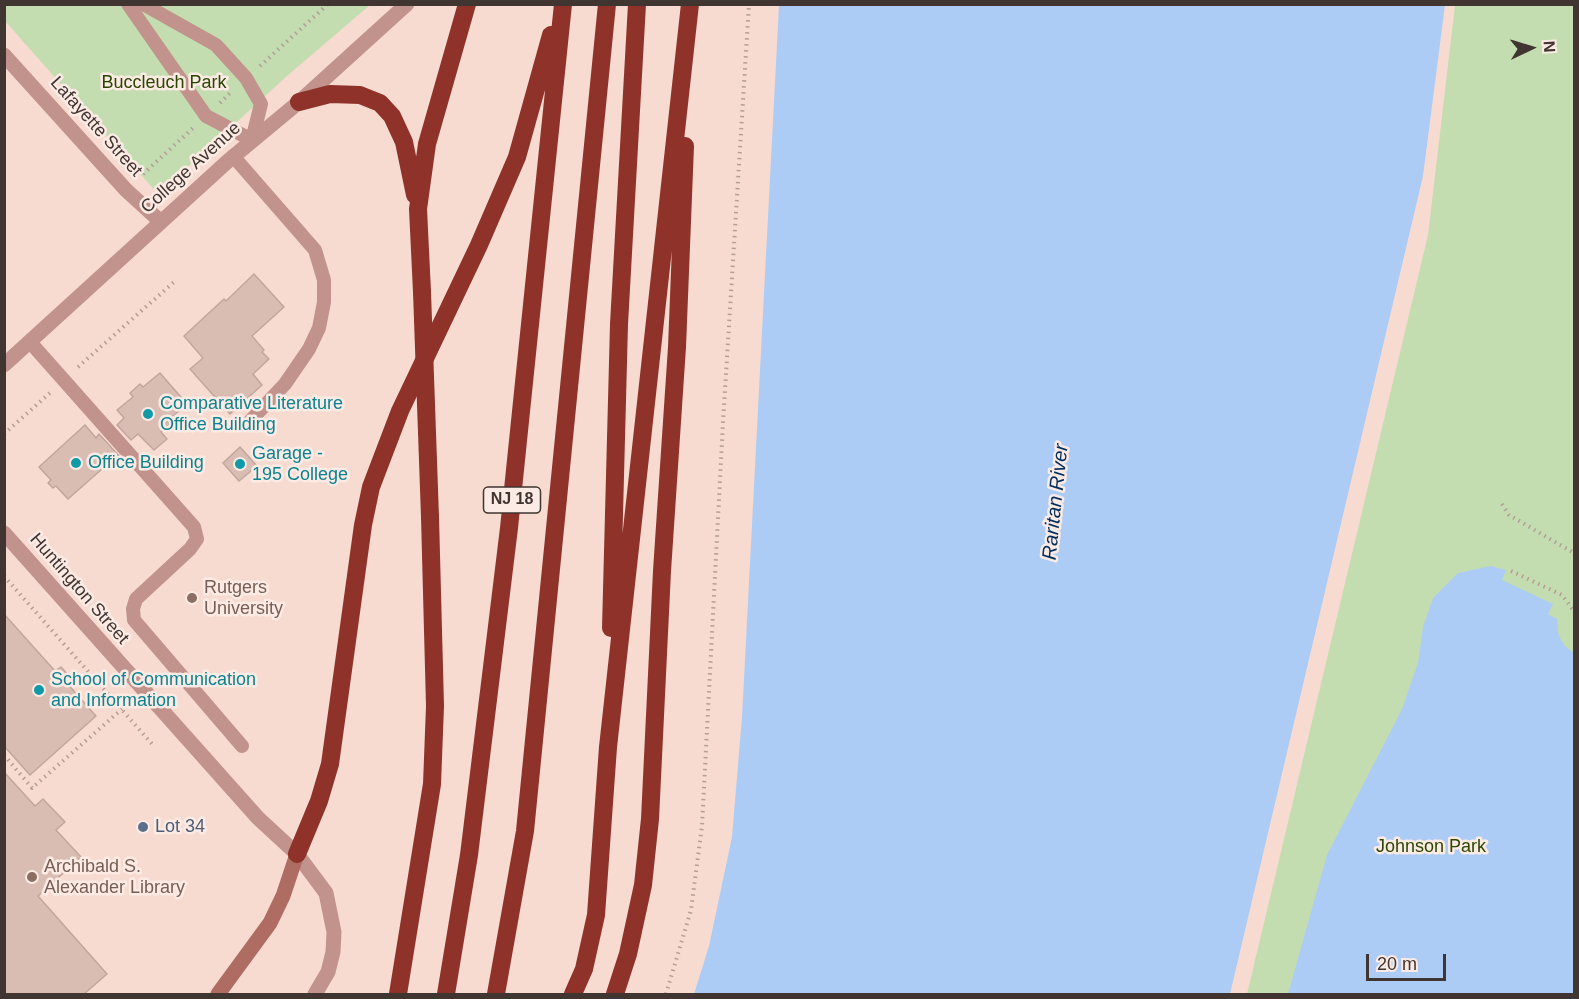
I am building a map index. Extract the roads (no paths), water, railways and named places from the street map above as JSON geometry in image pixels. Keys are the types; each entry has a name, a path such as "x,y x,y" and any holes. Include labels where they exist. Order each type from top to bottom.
{"highway":[{"path":"418,209 427,144 467,4"},
{"path":"297,854 319,801 330,764 363,525 371,487 400,411 479,245 517,157 561,4"},
{"name":"NJ 18","path":"446,994 469,855 509,528 561,4"},
{"name":"NJ 18","path":"496,994 525,831 608,4"},
{"path":"608,747 619,324 637,4"},
{"path":"573,994 584,969 596,915 608,747 690,4"},
{"path":"615,994 628,954 643,885 650,819 662,571 678,335 690,4"},
{"path":"299,102 330,94 360,95 380,103 392,116 404,142 418,209 435,706 432,784 398,994"}],"street":[{"name":"College Avenue","path":"4,365 233,156 299,102 407,4"},
{"name":"Lafayette Street","path":"4,55 126,190 161,222"},
{"name":"Huntington Street","path":"4,533 250,810 297,854 326,893 334,932 333,952 328,972 315,994"},
{"path":"218,994 270,923 283,896 297,854"}],"lane":[{"path":"128,4 206,116 252,140 261,104 246,78 216,45 143,4"},
{"path":"233,156 315,250 324,280 324,302 320,328 309,349 285,384 251,420"},
{"path":"30,342 194,527 197,539 190,549 136,599 133,609 134,620 242,746"}],"water":[{"name":"Raritan River","path":"779,5 1445,5 1423,176 1230,994 694,994 709,946 732,837 742,717"},
{"path":"1491,566 1506,570 1502,580 1553,604 1548,614 1557,619 1561,640 1574,653 1574,994 1288,994 1327,855 1402,709 1418,663 1423,627 1433,598 1458,573"}],"place":[{"name":"Comparative Literature Office Building","path":"148,414"},
{"name":"Office Building","path":"76,463"},
{"name":"Garage - 195 College","path":"240,464"},
{"name":"Rutgers University","path":"192,598"},
{"name":"School of Communication and Information","path":"39,690"},
{"name":"Lot 34","path":"143,827"},
{"name":"Archibald S. Alexander Library","path":"32,877"}],"park label":[{"name":"Buccleuch Park","path":"164,83"},
{"name":"Johnson Park","path":"1431,847"}]}
